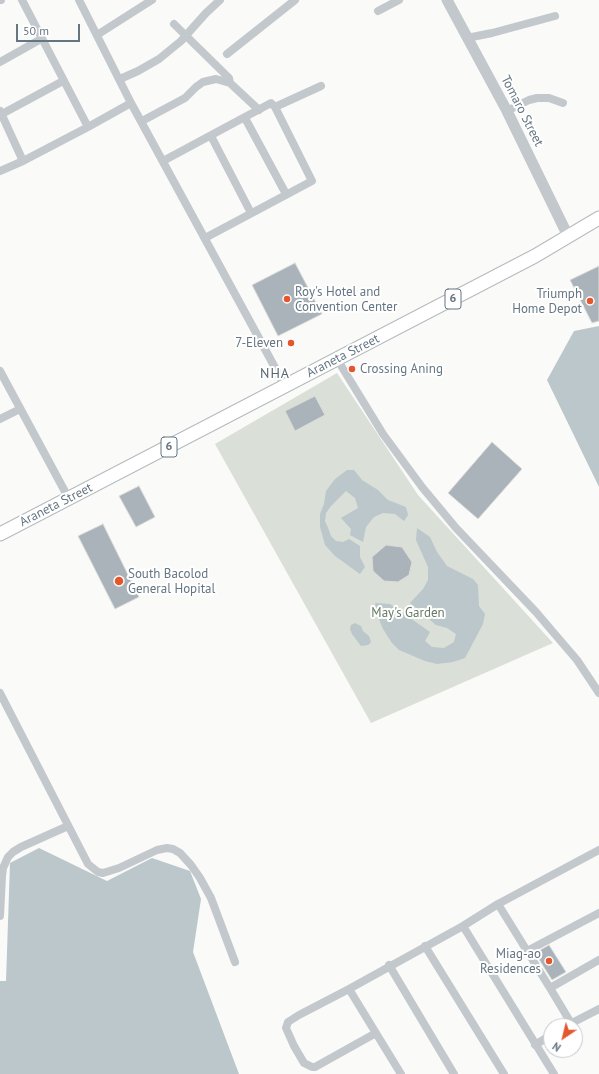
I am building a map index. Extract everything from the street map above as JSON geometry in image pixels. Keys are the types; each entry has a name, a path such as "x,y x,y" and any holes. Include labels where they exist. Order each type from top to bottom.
{"main road":[{"name":"Araneta Street","path":"0,534 535,256 599,218"}],"street":[{"path":"22,0 88,127"},
{"path":"79,0 131,102 285,386"},
{"path":"97,35 152,0"},
{"path":"120,79 138,72 159,59 186,36 206,12 220,0"},
{"path":"227,54 295,0"},
{"path":"378,11 399,0"},
{"name":"Tomaro Street","path":"447,0 507,112 568,236"},
{"path":"468,38 555,16"},
{"path":"174,24 229,78 230,83"},
{"path":"0,62 41,39"},
{"path":"142,121 185,98 203,82 216,79 230,83 259,110"},
{"path":"23,161 1,113 63,81"},
{"path":"275,107 321,86"},
{"path":"507,112 529,100 537,98 549,98 563,103"},
{"path":"0,171 23,161 88,127 131,102"},
{"path":"163,161 271,103 275,107 312,181 205,238"},
{"path":"244,118 286,194"},
{"path":"211,136 251,213"},
{"path":"337,360 382,434 422,486 456,528 549,626 578,660 599,693"},
{"path":"0,371 69,499"},
{"path":"0,419 20,409"},
{"path":"0,693 88,864 98,872 103,873 118,868 156,850 173,848 180,853 200,878 211,898 235,962"},
{"path":"0,916 3,868 8,856 21,847 68,826"},
{"path":"376,1033 315,1067 308,1066 301,1057 286,1028 288,1022 299,1015 462,926 498,904 599,850"},
{"path":"498,904 550,988 565,1018"},
{"path":"527,951 599,912"},
{"path":"462,926 554,1074"},
{"path":"424,946 504,1074"},
{"path":"550,988 599,960"},
{"path":"389,965 454,1074"},
{"path":"349,989 400,1074"},
{"path":"582,1018 599,1009"},
{"path":"536,1045 543,1040"}],"green space":[{"name":"May's Garden","path":"337,373 418,495 553,643 371,723 215,444"}],"shaded area":[{"path":"599,326 599,487 547,380 574,331"},
{"path":"347,470 354,470 362,480 378,490 388,500 406,507 408,515 404,521 395,514 383,513 374,517 366,527 363,542 350,535 351,529 341,518 358,508 355,498 346,491 331,506 326,513 325,521 331,536 336,541 343,542 349,539 360,546 360,557 365,567 360,574 335,556 325,545 320,527 320,514 324,504 326,491 335,479"},
{"path":"417,528 430,537 437,552 447,566 473,579 478,585 479,606 485,614 483,624 465,658 453,662 437,664 425,661 399,650 392,643 383,629 377,614 375,603 390,604 430,632 425,641 432,647 444,648 454,642 456,634 447,628 436,625 410,603 423,589 428,580 428,567 416,540"},
{"path":"355,623 361,626 363,631 369,636 371,642 368,645 361,646 352,634 350,629 351,625"},
{"path":"39,848 107,881 152,858 190,871 201,899 193,952 239,1074 0,1074 0,981 6,981 10,863"}],"building":[{"name":"Roy's Hotel and Convention Center","path":"295,263 322,314 278,336 252,285"},
{"name":"Triumph Home Depot","path":"599,266 599,321 592,323 570,280"},
{"path":"315,396 325,415 295,431 285,411"},
{"path":"492,442 522,469 478,519 448,493"},
{"path":"139,486 155,517 136,527 119,496"},
{"path":"103,524 139,597 115,609 78,536"},
{"path":"386,545 402,547 412,562 409,575 398,582 384,581 373,571 372,557"},
{"name":"Miag-ao Residences","path":"549,945 566,972 552,980 535,953"}],"place":[{"name":"Roy's Hotel and Convention Center","path":"287,299"},
{"name":"Triumph Home Depot","path":"590,301"},
{"name":"7-Eleven","path":"291,343"},
{"name":"Crossing Aning","path":"352,369"},
{"name":"South Bacolod General Hopital","path":"119,581"},
{"name":"Miag-ao Residences","path":"549,961"}],"district":[{"name":"NHA","path":"275,374"}]}
